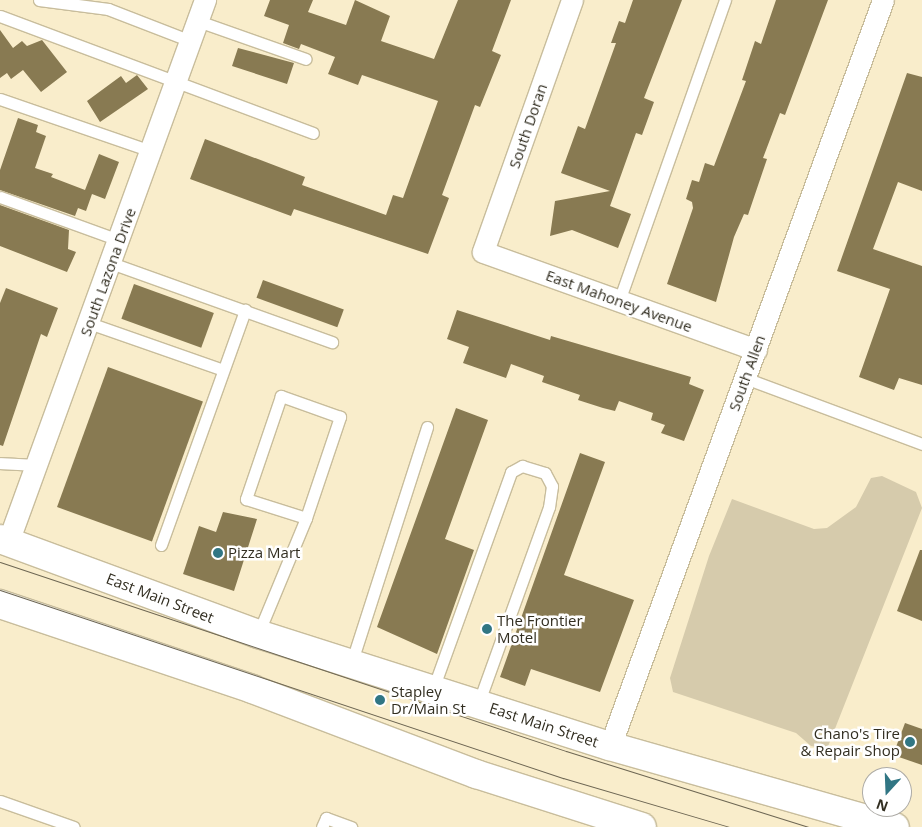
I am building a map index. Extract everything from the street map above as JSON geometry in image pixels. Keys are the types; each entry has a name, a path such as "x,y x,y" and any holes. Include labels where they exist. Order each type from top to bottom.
{"main road":[{"name":"East Main Street","path":"4,541 258,634 351,664 610,746 895,827"},
{"path":"0,604 252,689 476,774 642,827"}],"street":[{"name":"South Lazona Drive","path":"4,541 36,465 89,323 205,0"},
{"name":"South Doran","path":"483,252 572,0"},
{"name":"South Allen","path":"610,746 883,0"},
{"name":"East Mahoney Avenue","path":"483,252 756,350"}],"lane":[{"path":"39,0 108,9 191,41"},
{"path":"619,301 725,0"},
{"path":"0,16 313,133"},
{"path":"198,21 306,59"},
{"path":"0,99 152,151"},
{"path":"0,198 119,240"},
{"path":"111,262 332,342"},
{"path":"161,545 245,310"},
{"path":"89,323 223,370"},
{"path":"745,378 922,444"},
{"path":"258,634 306,518 340,418 281,396 246,499 306,518"},
{"path":"351,664 427,426"},
{"path":"0,463 36,465"},
{"path":"433,689 511,472 522,466 545,473 552,486 549,507 478,704"},
{"path":"0,801 74,827"},
{"path":"322,827 326,818 351,827"}],"shaded area":[{"path":"882,476 916,492 922,508 827,749 811,746 796,733 673,692 670,678 709,556 732,499 814,529 827,528 856,507 871,478"}],"building":[{"path":"270,0 313,0 308,12 346,25 355,0 390,16 381,41 434,59 458,0 511,0 492,51 501,55 480,107 475,105 442,195 449,198 428,254 294,209 291,216 190,179 205,139 305,177 302,185 386,215 393,195 403,198 438,101 362,75 358,85 328,74 335,57 301,44 299,49 283,43 289,25 264,16"},
{"path":"633,0 682,0 644,98 654,102 642,135 636,133 610,206 631,214 618,248 572,230 550,236 555,201 610,191 561,173 578,126 585,129 616,43 611,43 619,21 625,23"},
{"path":"776,0 828,0 785,115 780,113 763,158 767,159 748,215 744,214 734,237 716,302 667,284 693,208 692,202 686,199 692,180 699,182 705,163 714,166 746,81 742,80 755,41 761,44"},
{"path":"0,30 13,48 22,41 27,46 42,40 67,72 41,92 23,70 11,79 7,73 0,78"},
{"path":"238,48 294,63 287,84 232,66"},
{"path":"907,73 922,77 922,191 898,182 873,249 922,266 922,385 899,378 894,390 859,377 890,289 837,271"},
{"path":"137,75 148,89 100,122 87,101 121,76 126,83"},
{"path":"18,118 38,125 36,132 46,136 35,168 53,174 51,177 85,190 99,154 119,162 105,199 92,194 86,211 78,208 75,216 0,190 0,170"},
{"path":"0,205 69,230 68,249 76,252 67,272 0,246"},
{"path":"263,280 344,309 337,327 257,298"},
{"path":"134,284 214,313 201,348 121,319"},
{"path":"6,288 58,308 47,337 41,334 3,446 0,445 0,303"},
{"path":"457,310 550,340 551,336 691,377 689,384 704,390 684,441 661,433 665,425 651,420 653,413 619,401 615,411 578,400 580,395 542,382 544,376 511,364 506,378 463,363 469,347 447,339"},
{"path":"108,367 203,402 152,542 57,507"},
{"path":"456,408 488,420 445,539 474,550 437,654 377,627"},
{"path":"580,453 605,462 564,575 634,600 600,692 531,669 525,686 500,677"},
{"name":"Pizza Mart","path":"223,512 257,519 234,591 183,574 199,526 216,532"},
{"path":"920,550 922,550 922,621 897,611"},
{"name":"Chano's Tire & Repair Shop","path":"905,723 922,729 922,765 893,755"}],"tram line":[{"path":"0,562 566,751 809,827"},
{"path":"0,590 563,778 730,827"}],"place":[{"name":"Pizza Mart","path":"218,553"},
{"name":"The Frontier Motel","path":"487,629"},
{"name":"Stapley Dr/Main St","path":"380,700"},
{"name":"Chano's Tire & Repair Shop","path":"910,742"}]}
